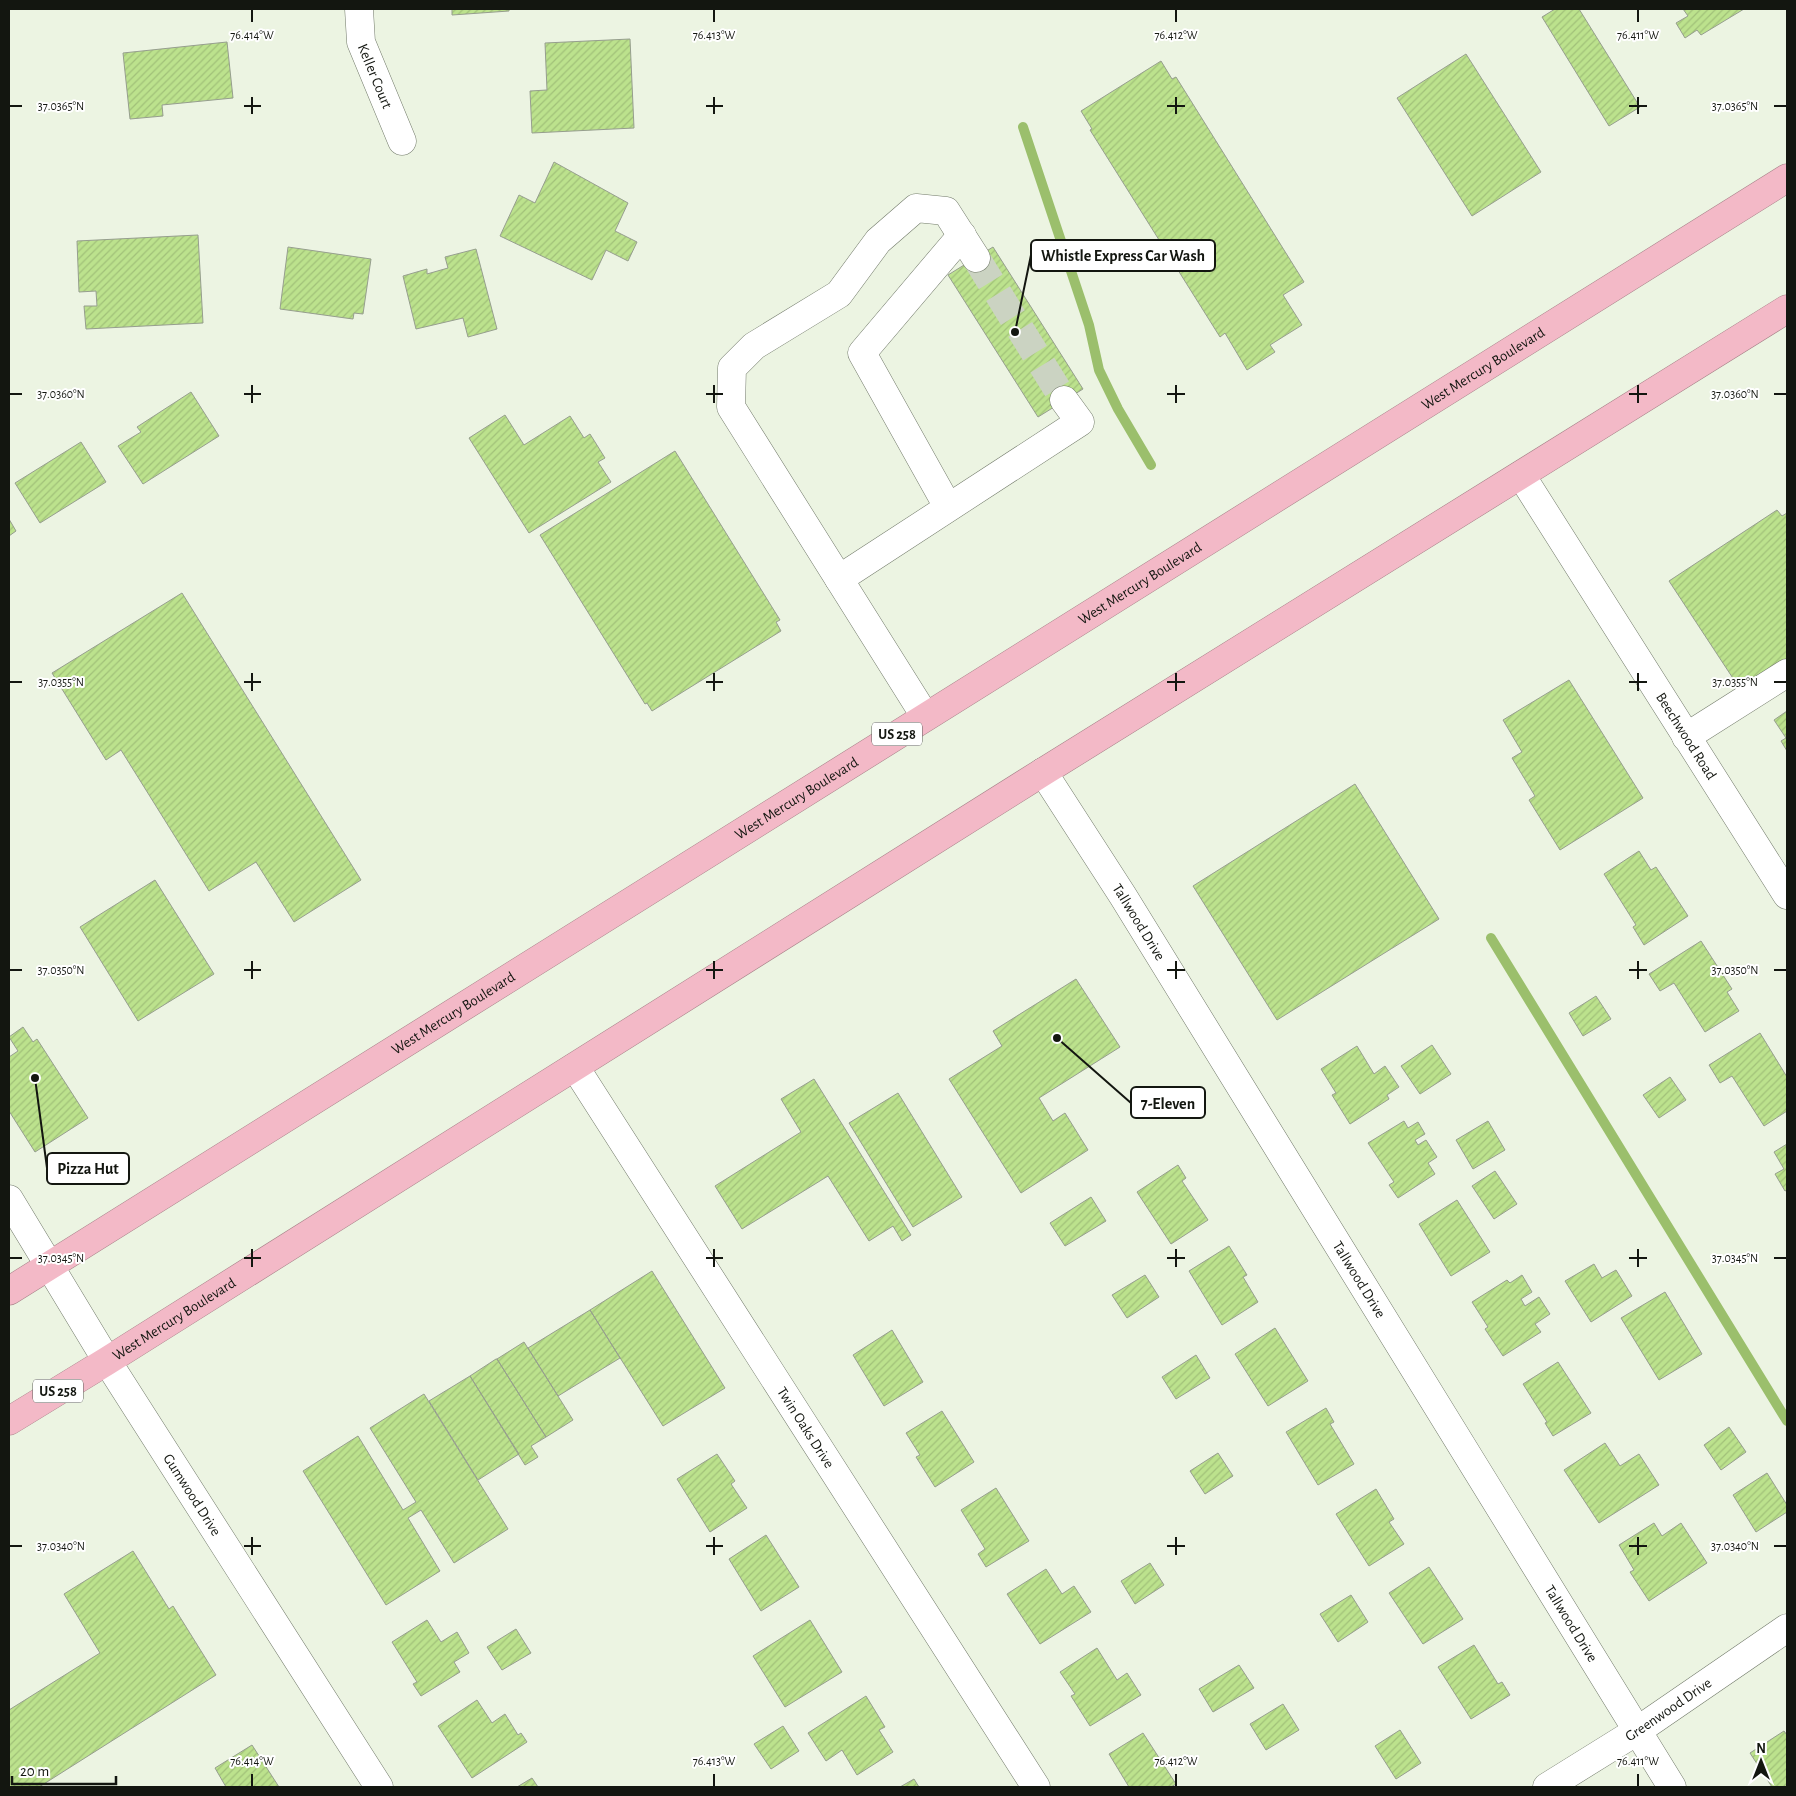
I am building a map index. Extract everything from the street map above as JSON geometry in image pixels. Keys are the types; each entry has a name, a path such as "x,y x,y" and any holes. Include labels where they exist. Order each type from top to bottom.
{"highway":[{"name":"West Mercury Boulevard","path":"9,1291 1787,178"},
{"name":"West Mercury Boulevard","path":"9,1421 1043,772 1787,309"}],"street":[{"name":"Keller Court","path":"358,9 361,42 402,141"},
{"path":"925,716 731,407 732,368 754,346 839,294 878,240 916,208 946,211 976,258"},
{"path":"948,507 862,353 962,235"},
{"path":"838,579 1080,422 1064,400"},
{"name":"Beechwood Road","path":"1521,475 1787,895"},
{"path":"1686,736 1787,673"},
{"name":"Tallwood Drive","path":"1043,772 1127,904 1672,1787"},
{"name":"Twin Oaks Drive","path":"575,1067 1036,1787"},
{"name":"Gumwood Drive","path":"9,1199 107,1361 379,1787"},
{"name":"Greenwood Drive","path":"1547,1787 1637,1731 1787,1628"}],"building":[{"path":"452,9 509,9 509,11 452,15"},
{"path":"1555,9 1579,9 1640,107 1609,126 1542,17"},
{"path":"1683,9 1744,9 1701,35 1697,30 1685,38 1676,23 1688,16"},
{"path":"630,39 634,128 532,133 530,91 547,90 545,43"},
{"path":"227,42 233,98 162,105 163,116 130,119 123,53"},
{"path":"1466,54 1541,172 1472,216 1397,98"},
{"path":"1161,61 1172,79 1176,77 1304,282 1283,295 1302,325 1270,345 1275,352 1247,370 1225,333 1220,337 1090,130 1092,129 1081,111"},
{"path":"554,162 628,203 615,231 637,242 628,261 606,250 592,280 500,236 519,195 535,203"},
{"path":"198,235 203,323 86,329 84,306 97,306 96,291 79,292 77,241"},
{"path":"288,247 371,259 363,314 354,313 353,319 280,309"},
{"path":"993,247 1083,389 1038,417 948,275"},
{"path":"476,249 497,329 468,337 463,318 416,329 403,276 427,269 427,274 448,268 445,257"},
{"path":"191,392 219,436 143,484 118,446 141,432 137,427"},
{"path":"505,415 524,445 570,416 584,438 590,434 605,458 598,462 611,482 529,533 469,438"},
{"path":"81,442 106,482 40,523 15,483"},
{"path":"675,451 780,620 776,622 781,631 652,711 647,703 645,704 540,535"},
{"path":"1777,510 1782,516 1787,513 1787,659 1740,689 1669,581"},
{"path":"9,519 16,531 9,536"},
{"path":"182,593 361,880 294,922 256,862 209,891 121,750 106,760 52,673"},
{"path":"1569,680 1643,798 1560,850 1529,800 1535,796 1512,758 1522,752 1503,720"},
{"path":"1787,711 1787,751 1781,741 1786,738 1774,720"},
{"path":"1355,784 1439,919 1277,1020 1193,886"},
{"path":"1639,851 1651,870 1656,867 1688,916 1644,945 1633,927 1636,925 1604,874"},
{"path":"155,880 214,974 138,1021 80,927"},
{"path":"1701,941 1732,989 1727,992 1739,1011 1705,1032 1674,983 1660,991 1649,974"},
{"path":"1076,979 1120,1047 1039,1098 1053,1121 1065,1113 1088,1150 1021,1193 949,1079 1002,1046 993,1031"},
{"path":"1596,996 1611,1019 1583,1036 1569,1013"},
{"path":"23,1027 33,1042 37,1039 88,1118 35,1152 9,1111 9,1057 18,1051 9,1037"},
{"path":"1760,1033 1787,1077 1787,1111 1764,1126 1732,1076 1720,1083 1709,1065"},
{"path":"1432,1045 1451,1074 1420,1094 1401,1066"},
{"path":"1357,1046 1374,1074 1385,1066 1399,1087 1387,1095 1389,1099 1350,1124 1332,1095 1336,1093 1321,1069"},
{"path":"1670,1077 1686,1100 1659,1118 1643,1095"},
{"path":"814,1079 911,1235 902,1241 893,1226 869,1241 828,1176 742,1229 715,1186 801,1132 781,1099"},
{"path":"898,1093 962,1197 913,1227 849,1123"},
{"path":"1404,1121 1408,1128 1418,1122 1425,1134 1415,1140 1418,1145 1426,1140 1437,1157 1428,1163 1435,1174 1398,1198 1389,1185 1394,1182 1368,1143"},
{"path":"1488,1121 1505,1150 1473,1169 1456,1140"},
{"path":"1787,1144 1787,1190 1785,1191 1775,1174 1784,1169 1774,1152"},
{"path":"1178,1165 1186,1178 1182,1181 1208,1220 1171,1244 1137,1192"},
{"path":"1495,1171 1517,1204 1494,1219 1472,1186"},
{"path":"1091,1197 1106,1221 1065,1246 1050,1223"},
{"path":"1457,1200 1490,1252 1451,1276 1419,1224"},
{"path":"1229,1246 1247,1275 1243,1277 1258,1302 1222,1325 1189,1271"},
{"path":"1594,1264 1602,1278 1616,1270 1632,1296 1591,1322 1565,1281"},
{"path":"652,1271 725,1388 663,1426 590,1310"},
{"path":"1145,1275 1159,1297 1127,1318 1112,1295"},
{"path":"1522,1275 1532,1292 1521,1299 1525,1306 1539,1297 1550,1314 1535,1324 1541,1332 1503,1356 1485,1329 1488,1327 1472,1302 1507,1280 1510,1283"},
{"path":"1665,1292 1702,1354 1659,1380 1621,1318"},
{"path":"590,1310 620,1358 558,1396 528,1348"},
{"path":"1275,1328 1308,1381 1268,1406 1235,1354"},
{"path":"892,1330 923,1382 884,1406 853,1355"},
{"path":"524,1342 573,1420 546,1437 497,1359"},
{"path":"1196,1355 1210,1378 1176,1399 1162,1377"},
{"path":"496,1359 546,1437 531,1446 538,1457 525,1465 470,1376"},
{"path":"1558,1362 1591,1413 1553,1436 1545,1423 1547,1422 1523,1384"},
{"path":"470,1376 519,1454 478,1480 429,1401"},
{"path":"424,1394 508,1529 454,1563 421,1510 408,1518 440,1571 386,1605 303,1471 358,1436 403,1510 416,1502 370,1428"},
{"path":"1326,1408 1334,1422 1330,1424 1354,1464 1318,1485 1286,1432"},
{"path":"942,1411 974,1462 935,1487 916,1457 920,1455 906,1433"},
{"path":"1729,1427 1746,1452 1721,1470 1704,1445"},
{"path":"1605,1443 1620,1466 1639,1454 1659,1485 1599,1523 1564,1470"},
{"path":"1218,1453 1233,1476 1205,1494 1190,1471"},
{"path":"717,1454 735,1481 731,1484 747,1508 710,1532 677,1479"},
{"path":"1767,1473 1787,1505 1787,1512 1756,1532 1733,1495"},
{"path":"996,1488 1029,1541 986,1567 978,1554 985,1549 961,1510"},
{"path":"1376,1489 1394,1519 1389,1522 1404,1544 1369,1566 1336,1514"},
{"path":"1654,1523 1662,1536 1681,1523 1707,1563 1649,1601 1630,1572 1634,1570 1619,1545"},
{"path":"766,1535 799,1587 761,1611 729,1559"},
{"path":"133,1551 169,1609 173,1606 216,1675 39,1787 9,1787 9,1710 100,1653 64,1594"},
{"path":"1150,1563 1164,1585 1135,1604 1121,1581"},
{"path":"1429,1567 1463,1619 1423,1644 1389,1593"},
{"path":"1046,1569 1062,1594 1074,1586 1091,1612 1040,1644 1007,1594"},
{"path":"1351,1595 1368,1622 1338,1642 1320,1614"},
{"path":"427,1620 441,1642 457,1632 469,1653 454,1662 460,1672 421,1696 413,1684 417,1682 392,1642"},
{"path":"810,1620 842,1672 785,1707 753,1656"},
{"path":"516,1629 531,1653 502,1670 487,1647"},
{"path":"1474,1645 1498,1684 1502,1682 1510,1695 1471,1719 1438,1667"},
{"path":"1097,1648 1117,1680 1127,1673 1141,1695 1090,1726 1071,1696 1075,1694 1060,1672"},
{"path":"1239,1665 1254,1688 1213,1712 1199,1689"},
{"path":"866,1696 885,1727 879,1730 893,1752 857,1775 842,1750 826,1761 808,1733"},
{"path":"477,1700 492,1723 505,1714 518,1735 521,1733 527,1742 472,1778 438,1726"},
{"path":"1283,1704 1299,1730 1266,1750 1250,1724"},
{"path":"783,1726 799,1751 771,1769 754,1744"},
{"path":"1400,1730 1421,1763 1396,1779 1375,1746"},
{"path":"1784,1731 1787,1735 1787,1787 1772,1787 1750,1753"},
{"path":"1143,1733 1176,1784 1171,1787 1129,1787 1109,1754"},
{"path":"252,1745 279,1787 226,1787 215,1768"},
{"path":"532,1778 538,1787 517,1787"},
{"path":"914,1779 919,1787 900,1787"}],"waterway":[{"path":"1023,127 1089,325 1099,370 1118,409 1151,465"},
{"path":"1491,938 1787,1421"}],"tunnel":[{"path":"976,258 1064,400"}],"place":[{"name":"Whistle Express Car Wash","path":"1015,332"},
{"name":"7-Eleven","path":"1057,1038"},
{"name":"Pizza Hut","path":"35,1078"}]}
